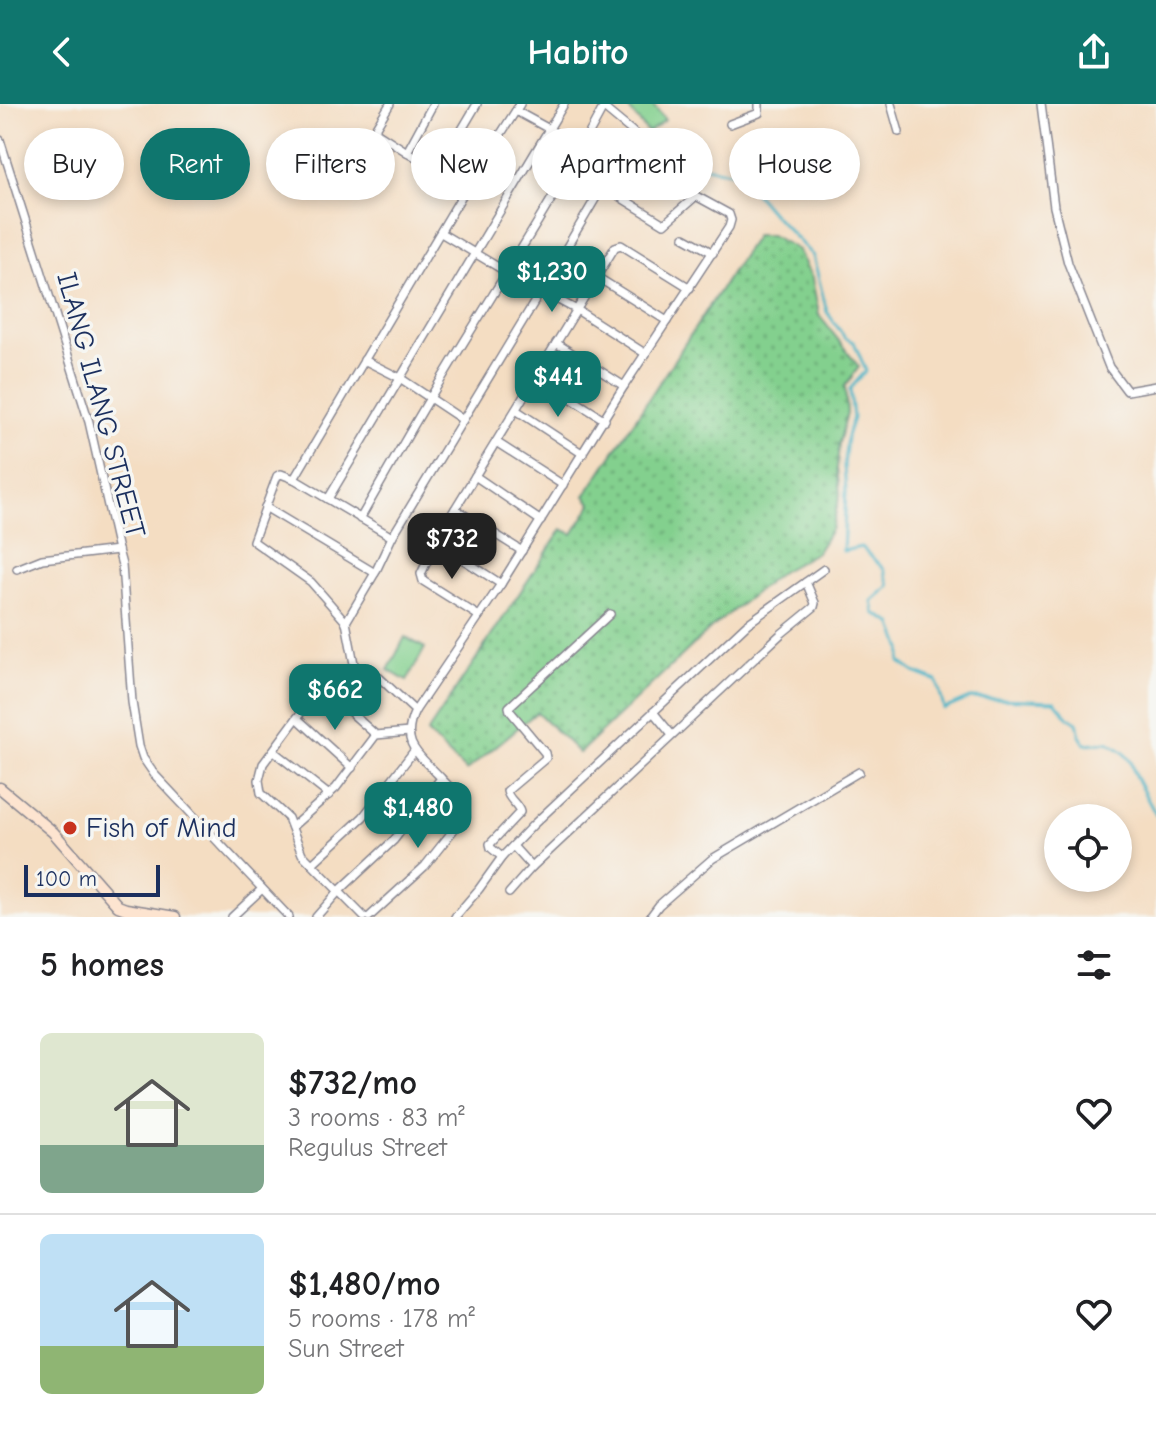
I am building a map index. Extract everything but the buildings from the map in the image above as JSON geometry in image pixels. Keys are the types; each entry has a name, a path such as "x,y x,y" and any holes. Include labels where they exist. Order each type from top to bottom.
{"main road":[{"path":"0,788 53,832 120,911 126,909 175,917"}],"street":[{"path":"390,104 376,132 411,154"},
{"path":"407,152 433,104"},
{"path":"463,128 477,104"},
{"path":"550,128 564,104"},
{"path":"730,124 759,113 759,104"},
{"path":"891,104 899,132"},
{"path":"1041,104 1054,207 1068,263 1109,367 1127,391 1156,386"},
{"path":"346,622 392,537 634,133 604,105 592,128"},
{"path":"505,128 518,108 548,128"},
{"name":"ILANG ILANG STREET","path":"0,140 89,422 122,565 132,702 143,758 154,774 289,917"},
{"path":"328,499 532,157"},
{"path":"294,479 460,200"},
{"path":"360,519 429,398 551,200"},
{"path":"625,200 664,224 691,200"},
{"path":"415,711 370,669 355,669 328,676 263,764 259,780 261,793 288,818 302,854 366,917 425,866 463,818 462,802 414,751 409,738 410,723 729,227 729,214 703,200"},
{"path":"441,233 577,310 646,354"},
{"path":"684,237 713,253"},
{"path":"479,616 423,581 421,574 455,509 615,247 621,245 690,288"},
{"path":"597,277 667,321"},
{"path":"556,343 624,386"},
{"path":"364,360 400,378 463,420"},
{"path":"536,376 605,420"},
{"path":"516,410 583,454"},
{"path":"496,442 563,485"},
{"path":"355,669 346,622 311,582 253,541 278,474 294,479 392,537"},
{"path":"475,476 541,521"},
{"path":"265,507 375,573"},
{"path":"455,509 522,551"},
{"path":"436,542 501,584"},
{"path":"17,569 42,559 118,550"},
{"path":"455,917 502,857 653,712 747,624 824,569"},
{"path":"509,893 532,867 672,735 814,607 806,582"},
{"path":"502,857 490,844 520,810 507,791 546,758 509,707 610,614"},
{"path":"321,686 376,735 409,732"},
{"path":"653,712 672,735"},
{"path":"297,718 352,768"},
{"path":"292,827 329,795 376,735"},
{"path":"273,751 329,795"},
{"path":"312,864 363,817 414,751"},
{"path":"650,917 659,905 712,859 859,772"},
{"path":"316,917 394,840 441,778"},
{"path":"513,846 532,867"},
{"path":"232,917 262,889"}],"green space":[{"path":"625,104 652,104 665,120 655,128 644,128"},
{"path":"756,235 771,235 798,250 812,278 819,315 859,367 845,386 847,413 839,443 837,468 840,494 832,528 817,552 781,572 710,629 579,753 537,712 466,771 427,733 562,529 573,534 592,504 585,496"},
{"path":"405,637 425,648 407,681 388,670"}],"waterway":[{"path":"713,168 739,174 813,256 827,312 845,338 854,342 866,371 850,389 853,418 847,436 844,466 843,551 861,547 884,569 889,586 872,601 874,613 892,623 902,649 900,662 914,672 937,681 944,709 970,698 1055,701 1068,717 1077,722 1085,744 1108,742 1123,752 1131,762 1156,815"}],"place":[{"name":"Fish of Mind","path":"70,828"}]}
